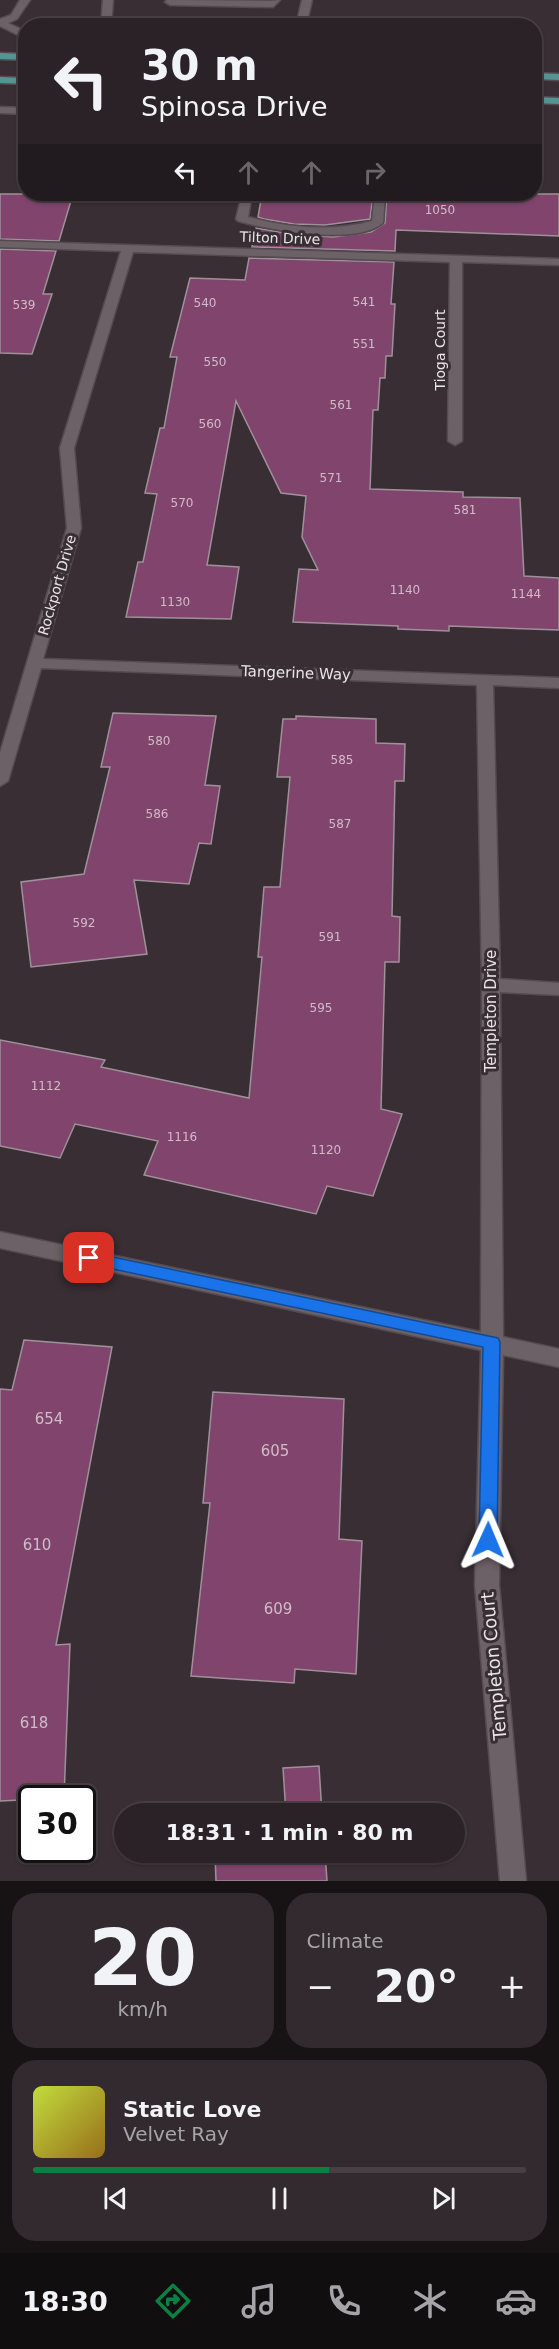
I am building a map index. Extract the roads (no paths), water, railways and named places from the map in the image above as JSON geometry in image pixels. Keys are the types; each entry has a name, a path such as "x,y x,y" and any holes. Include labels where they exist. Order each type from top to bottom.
{"main road":[{"path":"0,56 18,57"},
{"path":"542,76 559,77"},
{"path":"0,80 18,81"},
{"path":"542,100 559,101"}],"street":[{"path":"1,22 14,17 25,0"},
{"path":"105,18 108,0"},
{"path":"170,2 273,4 274,0"},
{"path":"303,18 307,0"},
{"path":"1,22 18,33"},
{"path":"0,110 18,111"},
{"path":"239,236 246,201"},
{"path":"239,236 257,224 315,231 362,228 377,223 379,201"},
{"name":"Tilton Drive","path":"0,244 128,248 239,236 456,259 559,262"},
{"name":"Rockport Drive","path":"0,781 74,528 67,448 128,248"},
{"name":"Tioga Court","path":"455,441 456,259"},
{"name":"Tangerine Way","path":"34,663 559,683"},
{"name":"Templeton Drive","path":"485,680 491,985 492,1342"},
{"path":"491,985 559,989"},
{"path":"0,1240 492,1342 559,1358"},
{"name":"Templeton Court","path":"492,1342 487,1585 513,1881"}]}
